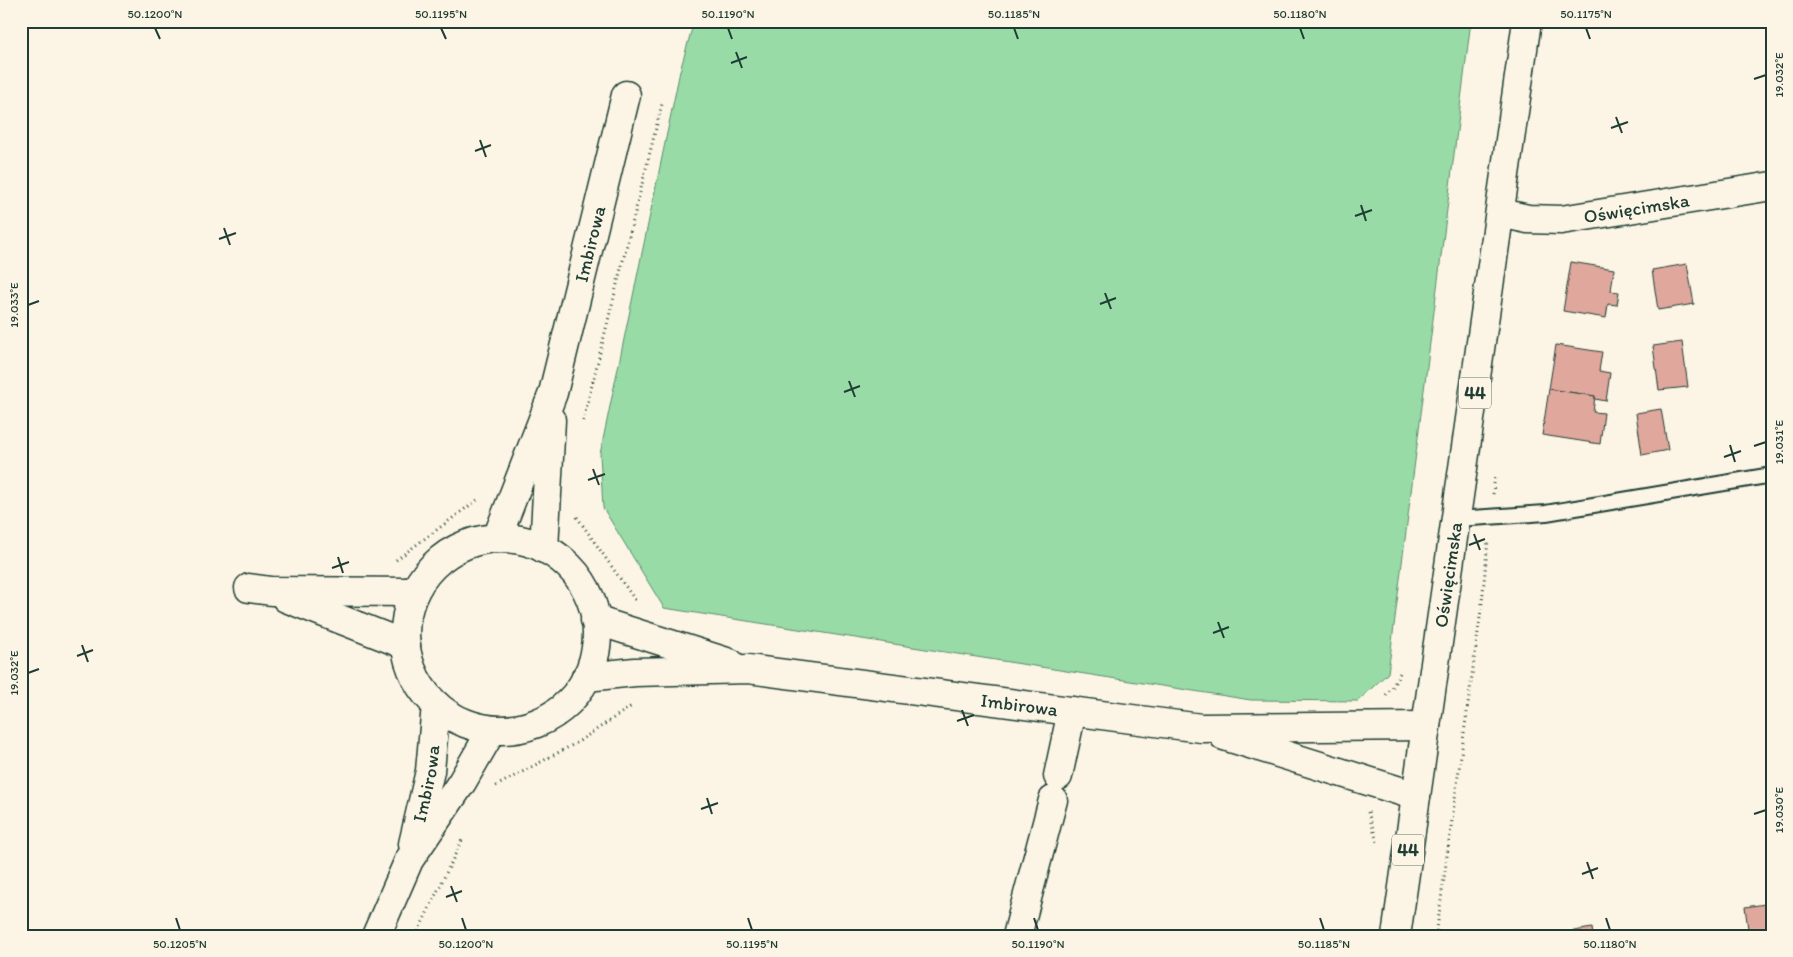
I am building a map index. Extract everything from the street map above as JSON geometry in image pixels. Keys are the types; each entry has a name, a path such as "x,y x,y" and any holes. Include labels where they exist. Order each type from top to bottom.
{"main road":[{"name":"Oświęcimska","path":"1396,936 1527,21"},
{"name":"Imbirowa","path":"496,538 553,393 626,95"},
{"name":"Oświęcimska","path":"1500,213 1528,219 1561,220 1772,186"},
{"name":"Imbirowa","path":"544,549 553,393"},
{"path":"496,538 517,539 544,549 556,556 572,570 584,588 593,608 596,629 595,650 590,670 580,688 567,703 551,716 532,725 513,729 492,730 472,726 453,717 436,705 423,690 413,672 406,645 405,631 408,611 414,592 426,574 440,560 451,552 476,541 496,538"},
{"path":"406,645 260,590 414,592"},
{"name":"Imbirowa","path":"595,620 748,669"},
{"name":"Imbirowa","path":"586,677 635,672 748,669 1201,728 1426,726"},
{"name":"Imbirowa","path":"410,860 430,771 436,705"},
{"path":"1017,936 1056,788 1072,712"},
{"name":"Imbirowa","path":"1201,728 1416,796"},
{"name":"Imbirowa","path":"376,936 410,860 462,782 492,730"}],"lane":[{"path":"1457,519 1546,513 1772,475"}],"path":[{"path":"582,429 662,104"},
{"path":"1436,936 1482,603 1496,469"},
{"path":"392,563 484,495"},
{"path":"573,511 636,600"},
{"path":"495,786 578,742 638,700"},
{"path":"1368,811 1377,840 1377,847"},
{"path":"416,936 466,834"}],"green space":[{"path":"694,21 1471,21 1388,673 1358,701 1251,700 664,608 603,508 600,454 680,71"}],"building":[{"path":"1571,262 1614,269 1611,291 1619,292 1617,305 1608,304 1606,318 1563,311"},
{"path":"1687,264 1694,304 1658,310 1652,270"},
{"path":"1682,342 1688,387 1659,390 1653,346"},
{"path":"1556,345 1602,352 1599,371 1610,373 1606,401 1595,399 1595,396 1549,389"},
{"path":"1549,389 1595,396 1593,412 1604,413 1600,444 1542,435"},
{"path":"1661,409 1668,450 1642,455 1636,413"},
{"path":"1772,903 1772,934 1749,936 1745,907"},
{"path":"1592,928 1593,936 1557,936 1556,934"}]}
